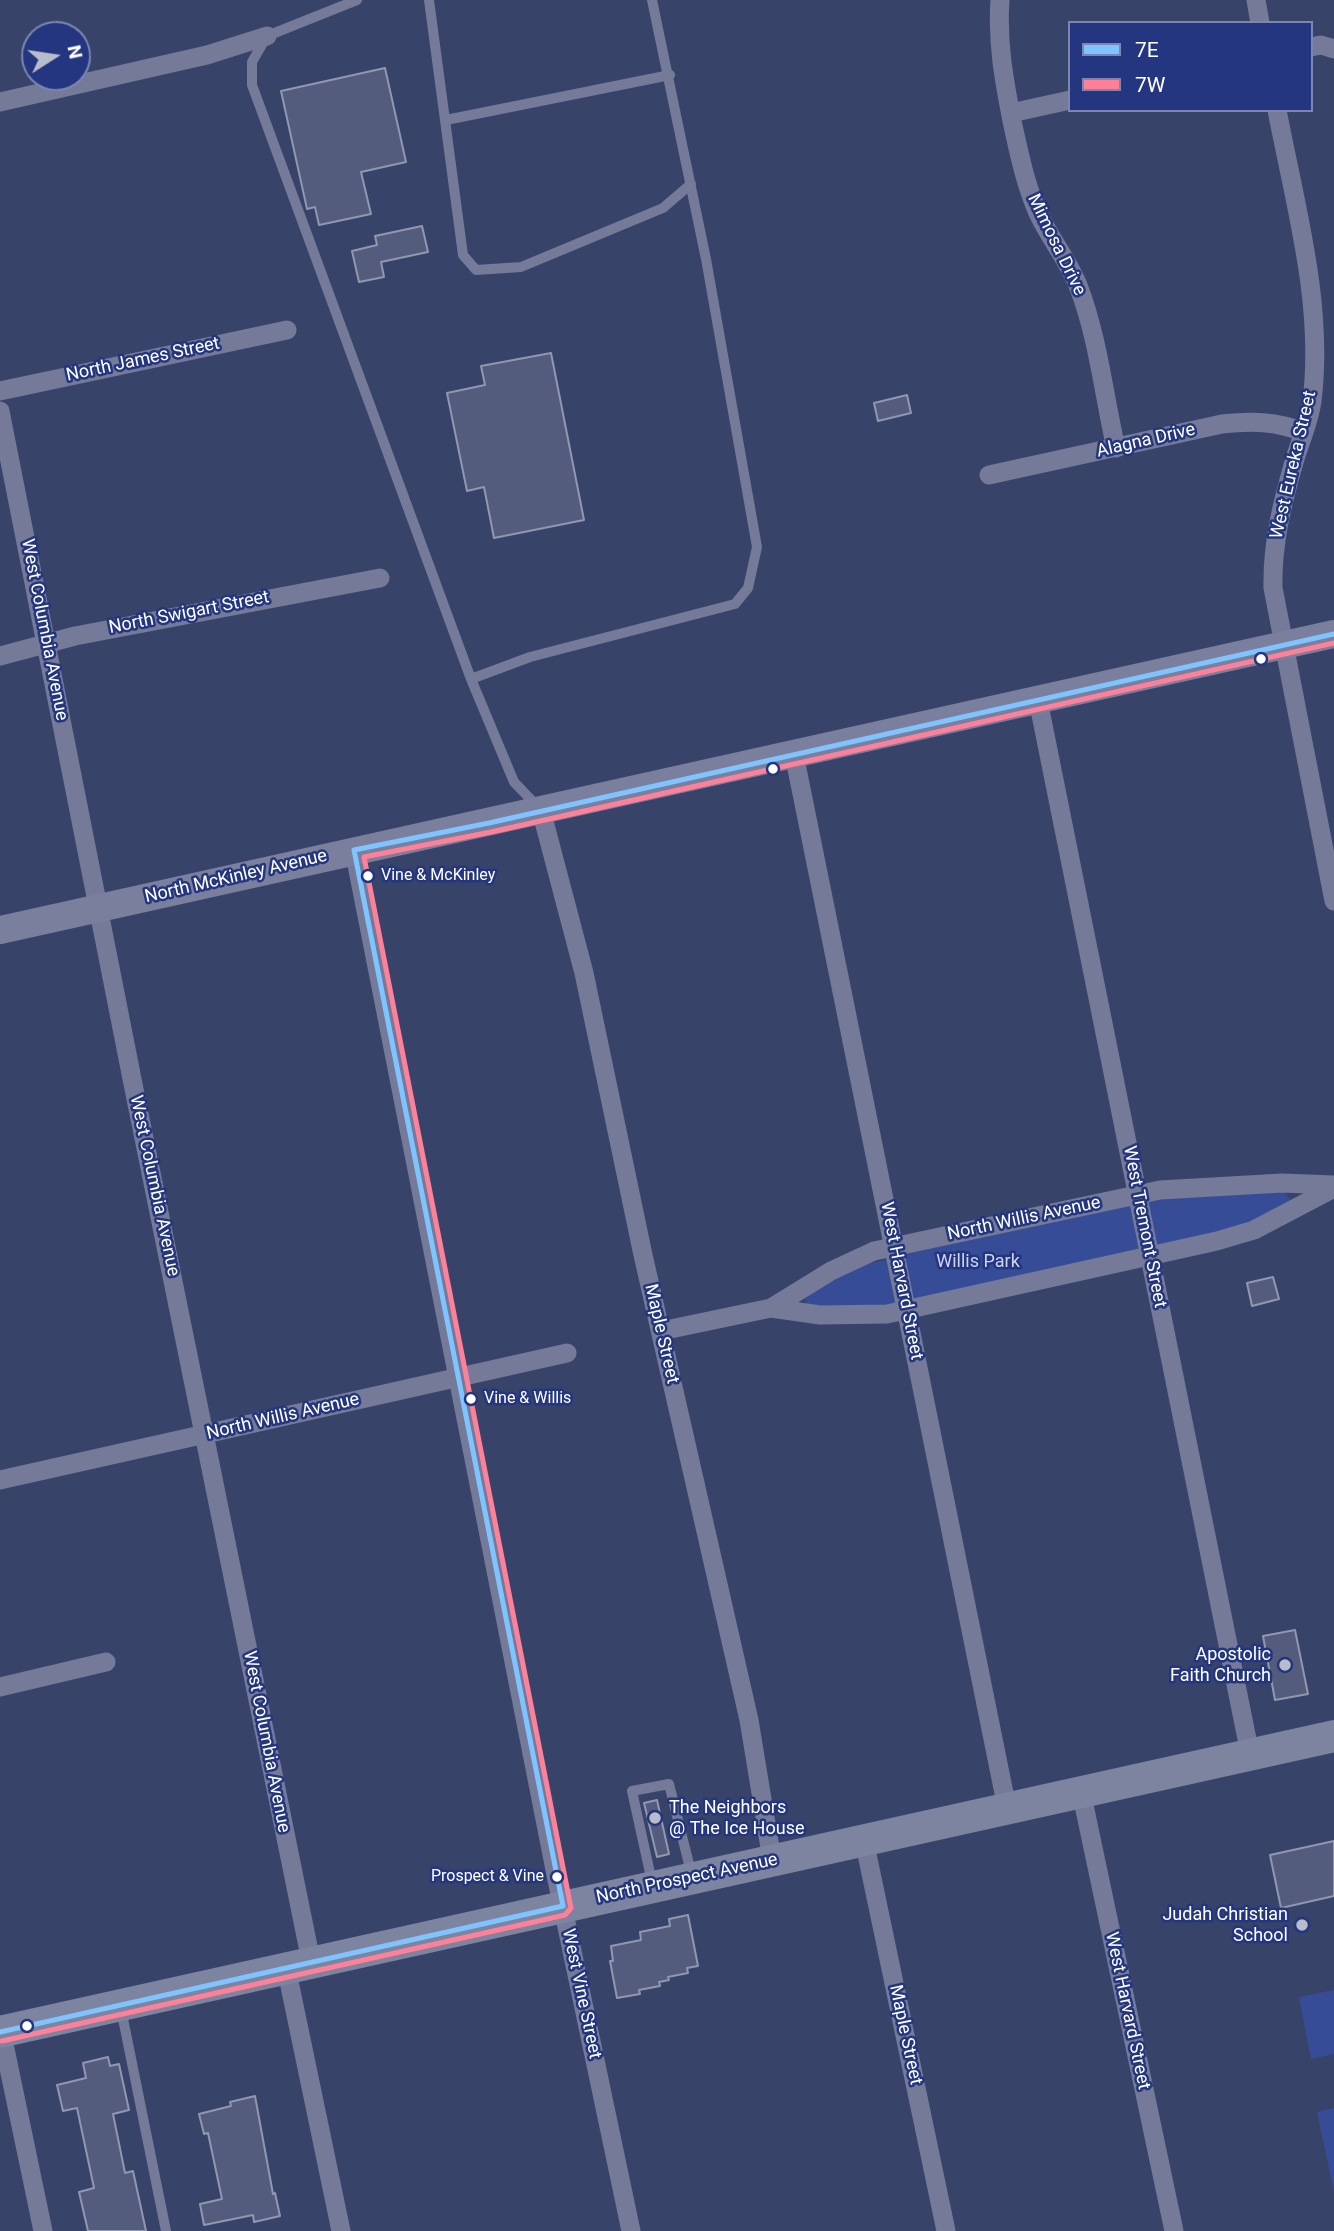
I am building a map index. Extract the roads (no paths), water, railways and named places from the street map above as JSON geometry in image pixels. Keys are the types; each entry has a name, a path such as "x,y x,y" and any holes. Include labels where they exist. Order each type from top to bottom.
{"main road":[{"name":"North Prospect Avenue","path":"0,2029 1334,1735"}],"street":[{"name":"Mimosa Drive","path":"1000,0 1000,55 1028,190 1077,285 1086,309 1116,448"},
{"path":"1256,0 1260,21"},
{"path":"0,102 207,55 267,36"},
{"path":"1011,113 1068,100"},
{"name":"West Eureka Street","path":"1277,112 1310,285 1315,321 1315,355 1312,402 1281,512 1273,560 1273,588 1334,901"},
{"name":"North James Street","path":"0,391 287,330"},
{"name":"West Columbia Avenue","path":"0,411 205,1435 298,1964 341,2231"},
{"name":"Alagna Drive","path":"989,475 1222,424 1244,421 1275,424 1303,432"},
{"name":"North Swigart Street","path":"0,656 75,636 380,578"},
{"name":"North McKinley Avenue","path":"0,930 1334,634"},
{"name":"West Tremont Street","path":"1038,700 1250,1754"},
{"name":"West Harvard Street","path":"794,754 1007,1808"},
{"name":"Maple Street","path":"541,810 584,974 749,1720 772,1860"},
{"name":"West Vine Street","path":"354,850 563,1906 631,2231"},
{"name":"North Willis Avenue","path":"771,1308 802,1287 874,1251 1160,1190 1282,1183 1334,1186"},
{"name":"North Willis Avenue","path":"661,1331 771,1308 820,1315 887,1314 907,1310 1217,1241 1254,1230 1334,1186"},
{"name":"North Willis Avenue","path":"0,1480 567,1353"},
{"path":"0,1687 106,1662"},
{"name":"West Harvard Street","path":"1081,1791 1174,2231"},
{"name":"Maple Street","path":"864,1840 946,2231"},
{"path":"0,2029 43,2231"}],"lane":[{"path":"357,0 267,36 252,62 252,85 471,679 514,782 541,810"},
{"path":"429,0 463,255 476,270 521,267 663,208 691,184"},
{"path":"471,679 530,657 735,604 748,588 757,547 691,184 652,0"},
{"path":"446,120 670,75"},
{"path":"653,1886 632,1791 669,1784 692,1878"},
{"path":"120,2004 166,2231"}],"place":[{"name":"Vine & McKinley","path":"368,876"},
{"name":"Vine & Willis","path":"471,1399"},
{"name":"Apostolic Faith Church","path":"1285,1665"},
{"name":"The Neighbors @ The Ice House","path":"655,1818"},
{"name":"Prospect & Vine","path":"557,1877"},
{"name":"Judah Christian School","path":"1302,1925"}],"park label":[{"name":"Willis Park","path":"978,1262"}]}
